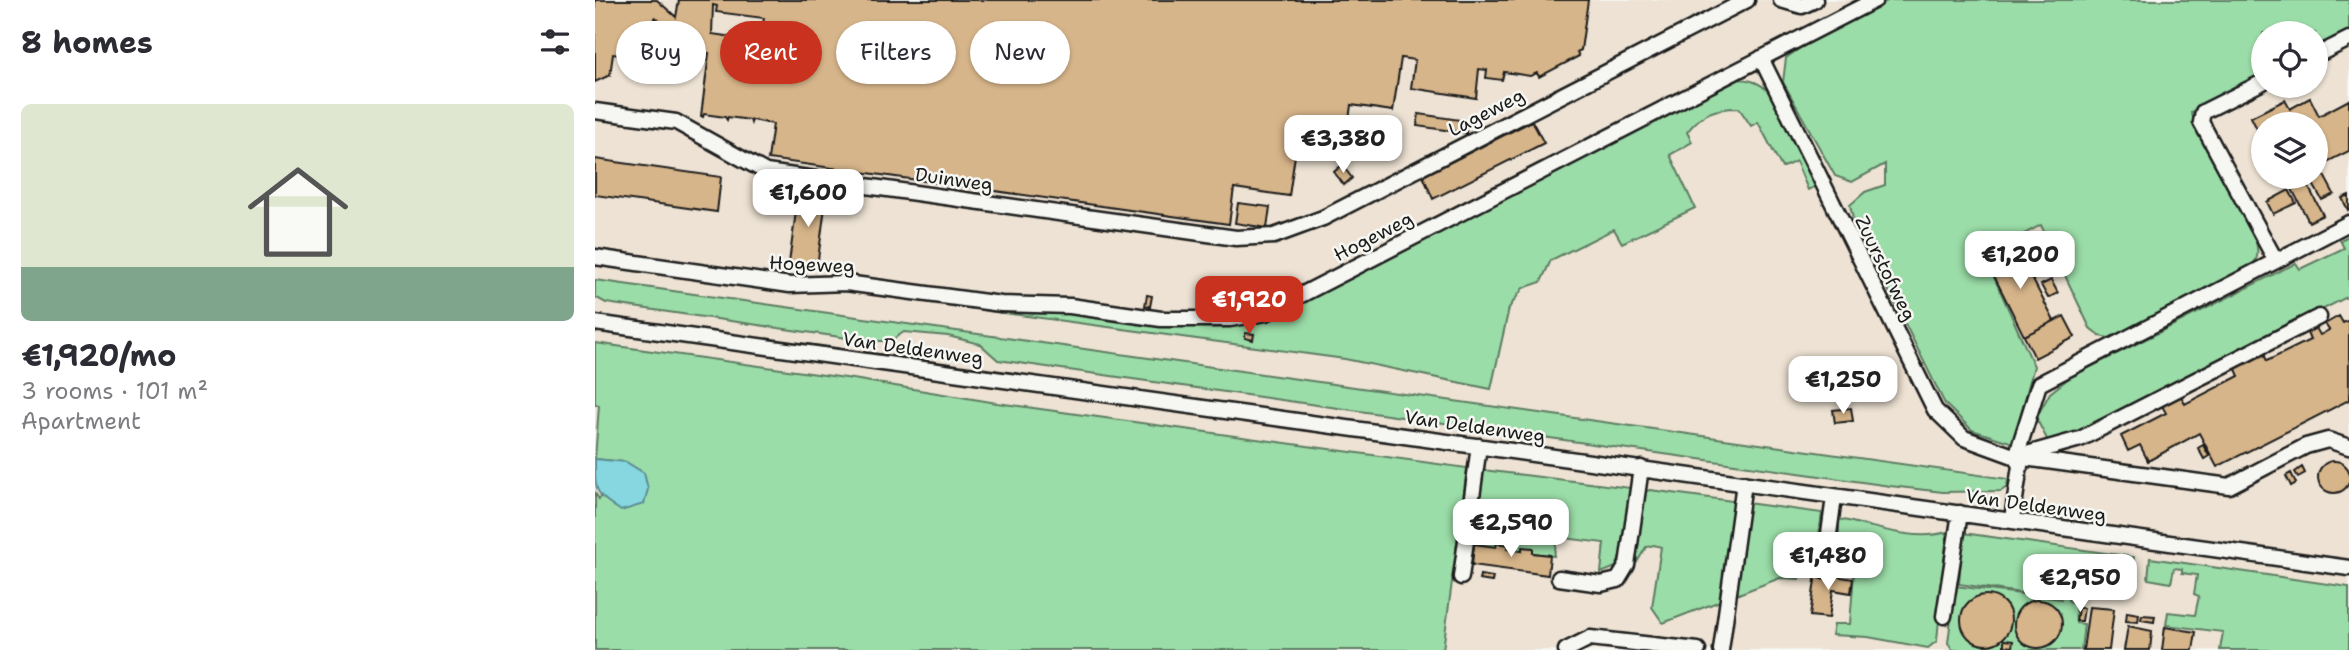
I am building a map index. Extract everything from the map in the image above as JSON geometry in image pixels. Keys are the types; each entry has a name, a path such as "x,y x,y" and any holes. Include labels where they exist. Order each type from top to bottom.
{"lane":[{"name":"Lageweg","path":"1236,238 1274,236 1323,218 1747,0"},
{"path":"1781,0 1802,6 1815,0"},
{"name":"Hogeweg","path":"595,257 790,285 846,283 1001,304 1070,306 1161,319 1242,317 1266,313 1875,0"},
{"path":"2328,50 2349,40"},
{"name":"Zuurstofweg","path":"1761,58 1935,410 1964,438 2016,457 2229,486 2306,446 2328,440 2349,447"},
{"path":"2251,88 2203,112 2201,122 2276,261"},
{"name":"Duinweg","path":"595,111 676,122 767,172 1236,238"},
{"path":"2012,519 2020,466 2016,457 2039,384 2349,223"},
{"path":"2016,457 2080,439 2319,317"},
{"name":"Van Deldenweg","path":"595,323 2349,568"},
{"path":"1461,577 1479,446"},
{"path":"1559,578 1601,584 1618,580 1627,565 1641,468"},
{"path":"1721,650 1744,482"},
{"path":"1824,571 1834,497"},
{"path":"1944,616 1959,513"},
{"path":"1566,650 1590,638 1698,650"}],"shaded area":[{"path":"595,0 2349,0 2349,650 595,650"}],"green space":[{"path":"1889,0 2349,0 2349,31 2328,42 2328,21 2251,21 2251,81 2191,113 2256,242 2257,258 2247,270 2113,339 2100,336 2090,328 2041,225 1984,255 2034,366 2013,443 1972,430 1945,404 1853,219 1850,205 1865,192 1885,185 1885,164 1852,182 1835,176 1783,82 1786,58 1810,41"},
{"path":"1735,79 1756,82 1772,95 1817,186 1808,190 1796,161 1782,168 1758,122 1751,126 1739,108 1722,109 1703,116 1687,132 1692,142 1670,155 1695,208 1622,243 1614,229 1551,260 1541,282 1523,288 1509,308 1491,389 1345,359 989,311 1048,309 1174,326 1266,319"},
{"path":"2349,236 2349,296 2076,436 2050,445 2036,418 2050,393 2069,378 2296,263 2300,269 2344,248 2340,240"},
{"path":"595,280 2008,479 2007,487 2001,491 1943,492 1890,486 998,360 980,344 948,336 904,332 890,341 868,341 606,303 595,297"},
{"path":"595,343 853,379 997,403 1467,468 1443,650 595,650 595,493 599,499 626,462 595,459 599,405 595,404"},
{"path":"1483,470 1631,488 1622,553 1616,567 1601,573 1604,543 1557,537 1554,556 1474,544"},
{"path":"1650,490 1822,513 1816,556 1806,560 1799,579 1780,578 1663,623 1652,607 1661,547 1646,547 1630,574 1643,492"},
{"path":"1839,519 1907,534 1934,535 1947,532 1937,641 1928,648 1868,637 1832,635 1834,624 1850,624 1854,572 1839,558"},
{"path":"1963,533 2134,557 2129,591 2108,596 2071,591 2068,600 2075,605 2076,623 2084,624 2081,650 1953,650 1948,643 1955,586 2062,599 1959,584"},
{"path":"2150,558 2349,587 2349,650 2220,650 2223,632 2166,625 2168,612 2195,615 2199,596 2194,594 2197,575 2182,573 2182,569 2174,568 2171,583 2148,579"}],"water":[{"path":"595,459 626,462 644,473 648,489 644,504 621,511 601,496 596,486"}],"building":[{"path":"595,0 657,0 676,17 679,0 1588,0 1581,50 1577,52 1579,56 1539,77 1537,73 1530,76 1504,72 1502,80 1486,78 1487,70 1479,69 1476,98 1411,88 1415,60 1401,58 1393,111 1351,105 1345,149 1297,142 1289,196 1234,188 1229,224 768,159 773,124 752,120 751,123 750,120 728,117 727,120 725,117 704,114 701,116 709,53 706,53 706,21 660,21 655,17 655,21 616,21 616,54 613,54 610,75 595,82"},
{"path":"2310,98 2317,112 2261,112 2285,100 2290,109"},
{"path":"2349,100 2349,151 2328,162 2326,112"},
{"path":"1419,114 1467,121 1466,133 1417,126"},
{"path":"1532,121 1544,143 1433,199 1423,176"},
{"path":"595,159 721,177 717,212 595,195"},
{"path":"1342,165 1352,178 1344,185 1334,172"},
{"path":"2328,183 2334,194 2322,200 2316,189 2328,189"},
{"path":"799,189 827,192 817,267 806,269 806,272 797,271 799,268 789,263"},
{"path":"2292,189 2310,189 2323,215 2309,222"},
{"path":"2289,190 2296,203 2273,214 2267,202"},
{"path":"2349,195 2349,209 2348,210 2342,198"},
{"path":"1238,203 1270,207 1267,228 1235,223"},
{"path":"2015,245 2054,321 2024,336 1986,260"},
{"path":"2051,280 2058,293 2048,298 2041,285"},
{"path":"1147,295 1152,296 1150,307 1145,306"},
{"path":"2064,316 2075,337 2035,358 2024,336"},
{"path":"2339,316 2343,323 2349,320 2349,400 2217,467 2199,433 2148,461 2140,445 2128,451 2121,436 2166,413 2161,404 2180,394 2185,404 2239,376 2235,367 2263,352 2267,361 2310,340 2307,333 2316,328 2320,335 2329,330 2325,324"},
{"path":"1245,333 1254,334 1253,340 1245,338"},
{"path":"1851,408 1853,421 1835,423 1833,410"},
{"path":"2203,445 2209,456 2204,459 2198,448"},
{"path":"2334,461 2346,465 2350,477 2346,489 2334,493 2322,489 2318,477 2322,465"},
{"path":"2302,467 2305,473 2298,477 2295,472"},
{"path":"2291,473 2296,483 2291,486 2286,476"},
{"path":"1497,543 1508,545 1507,549 1522,551 1522,547 1533,548 1533,553 1550,555 1548,575 1472,565 1474,544 1496,547"},
{"path":"1830,567 1836,568 1835,576 1853,579 1851,593 1833,590 1829,618 1810,616 1816,573 1828,575"},
{"path":"1480,575 1493,577 1492,582 1479,580"},
{"path":"1986,595 2004,602 2011,620 2004,638 1986,645 1968,638 1961,620 1968,602"},
{"path":"2038,600 2055,607 2062,624 2055,641 2038,648 2021,641 2014,624 2021,607"},
{"path":"2089,607 2114,609 2109,650 2083,650"},
{"path":"2078,608 2084,608 2082,621 2076,621"},
{"path":"2127,612 2139,614 2138,622 2126,621"},
{"path":"2142,615 2155,616 2154,622 2141,620"},
{"path":"2128,626 2152,631 2150,650 2124,650"},
{"path":"2165,627 2196,632 2193,650 2162,650"},
{"path":"2004,640 2013,641 2012,647 2004,646"}]}
